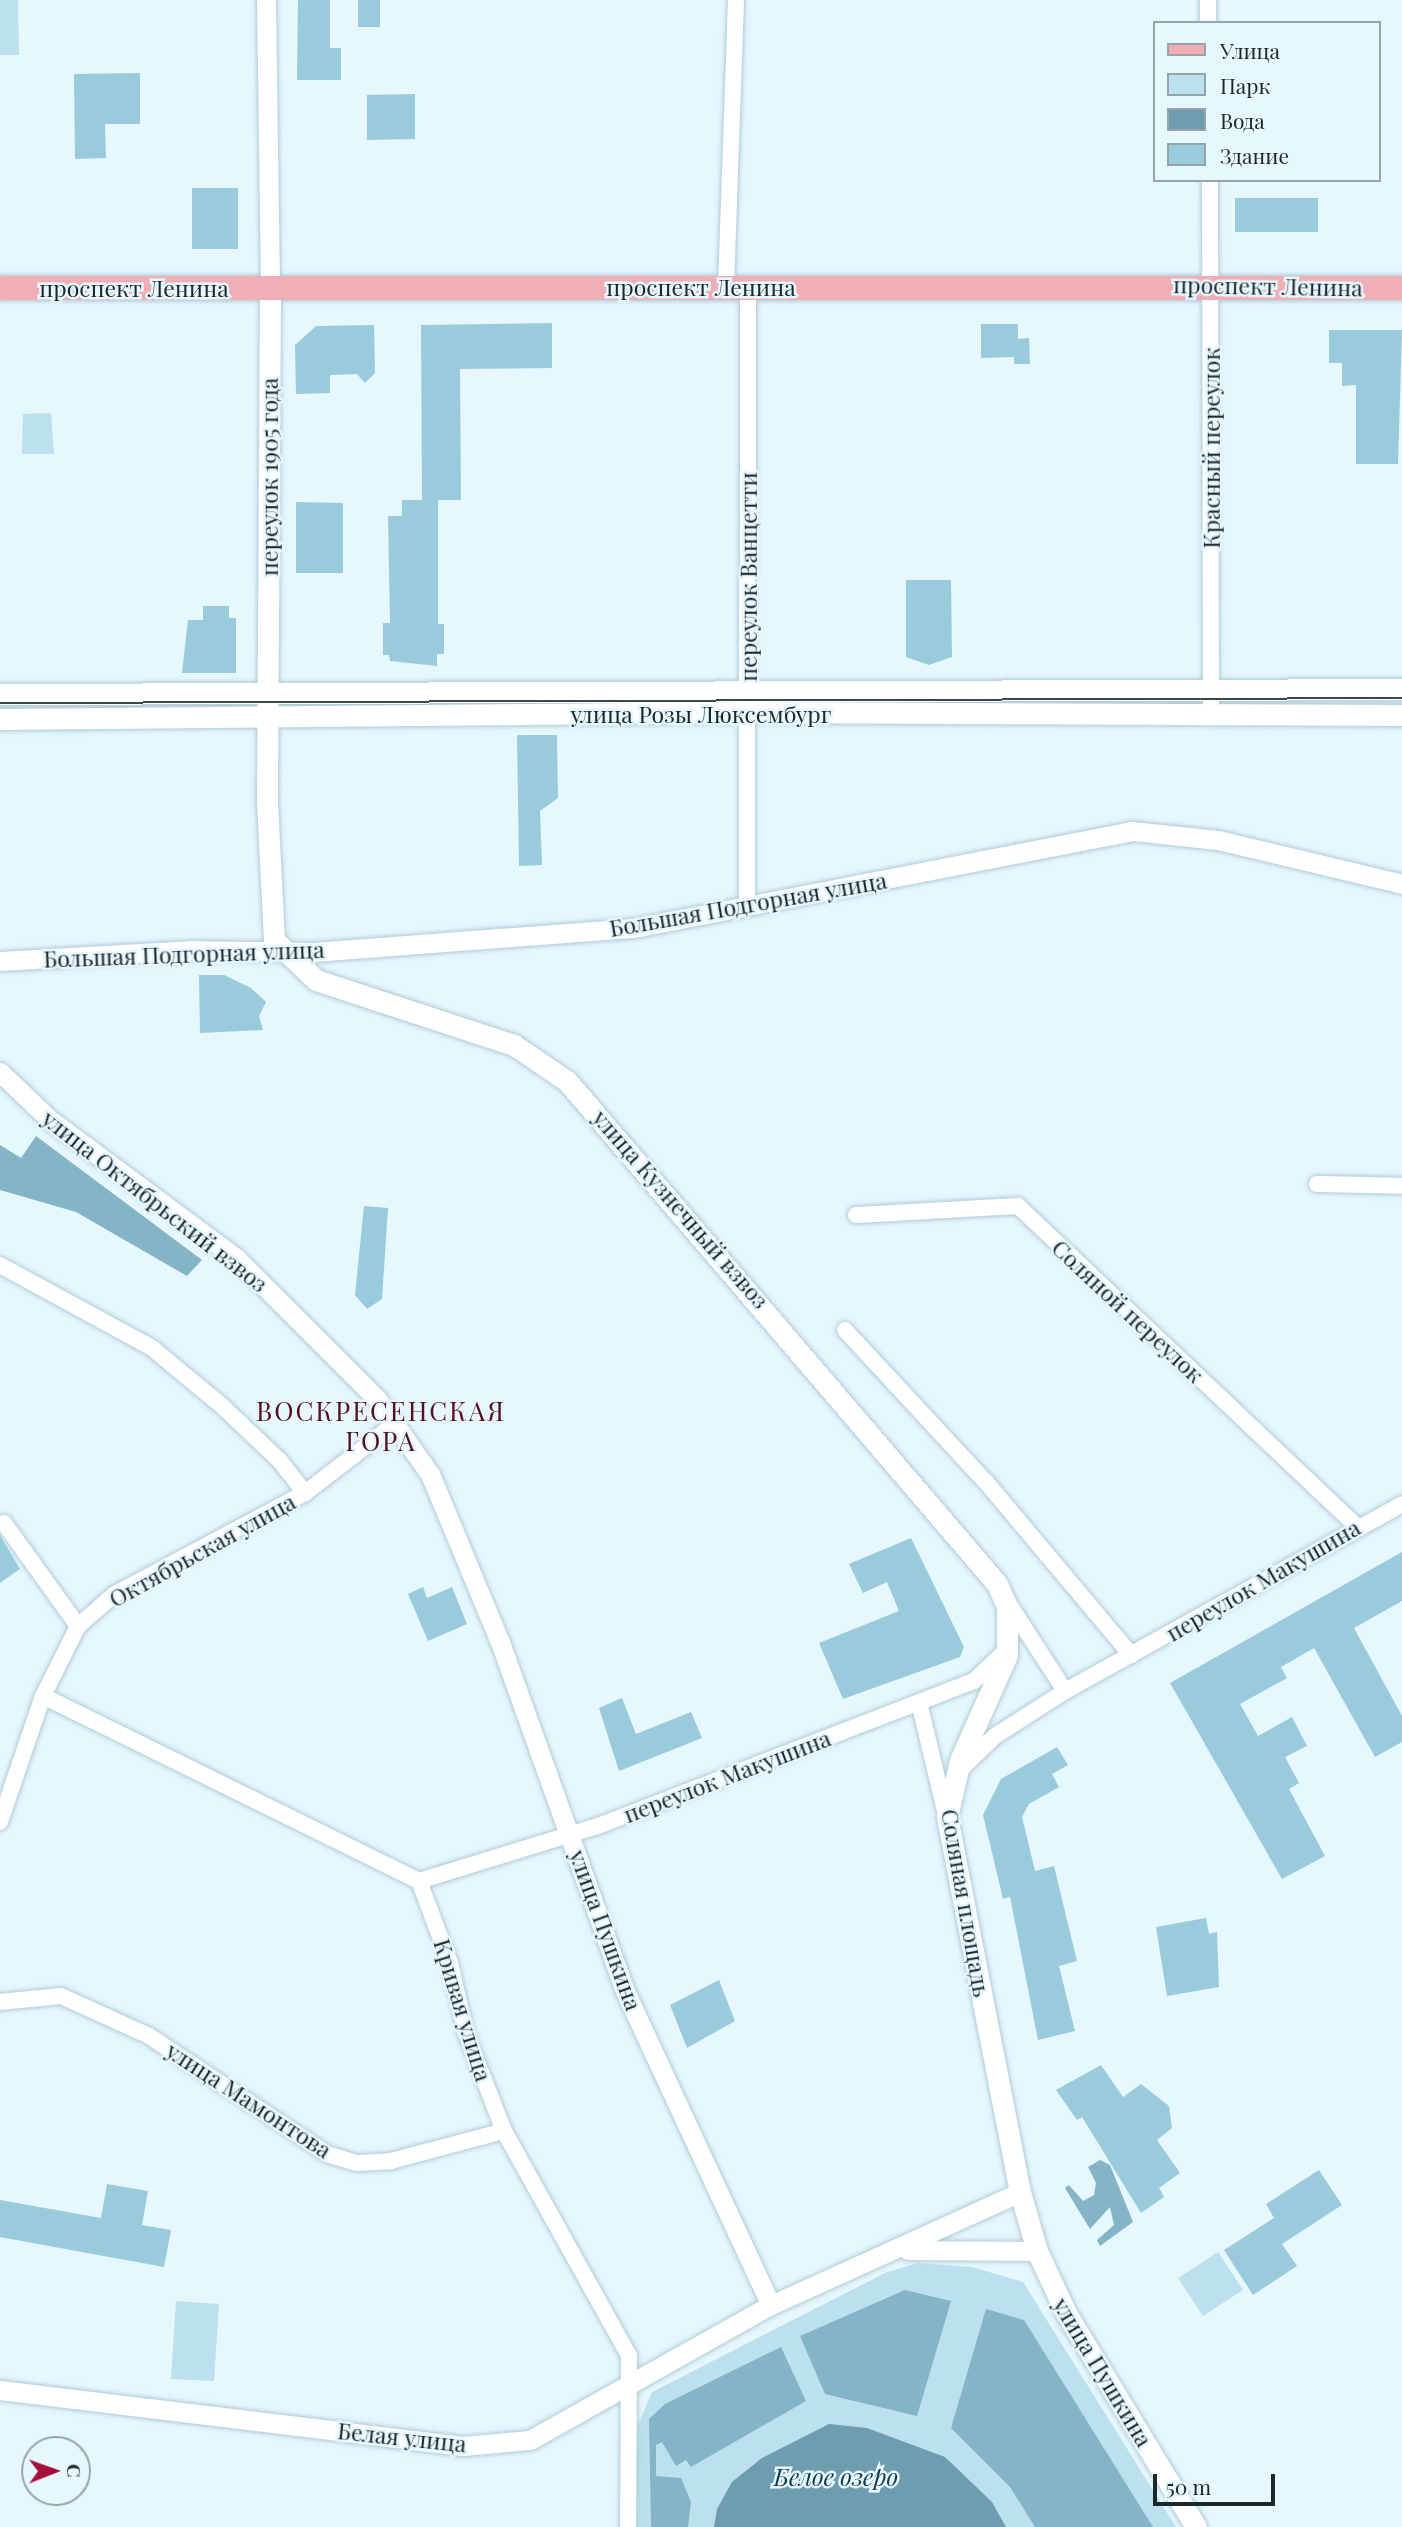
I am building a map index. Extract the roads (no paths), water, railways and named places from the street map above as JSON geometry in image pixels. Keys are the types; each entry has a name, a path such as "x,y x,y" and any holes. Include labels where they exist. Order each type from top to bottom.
{"main road":[{"name":"проспект Ленина","path":"0,288 1211,284 1402,288"},
{"name":"переулок 1905 года","path":"270,289 268,915 280,951"},
{"name":"улица Розы Люксембург","path":"0,694 747,687 1402,689"},
{"name":"улица Розы Люксембург","path":"0,719 268,720 747,712 1402,715"},
{"name":"улица Кузнечный взвоз","path":"280,951 329,986 514,1045 567,1081 997,1584"},
{"name":"Соляная площадь","path":"997,1584 1007,1606 1009,1633 1000,1676 954,1778 947,1817 1020,2192"},
{"name":"улица Пушкина","path":"1020,2192 1037,2251 1066,2314 1196,2527"}],"street":[{"name":"переулок 1905 года","path":"266,0 270,289"},
{"name":"переулок Ванцетти","path":"736,0 737,287 747,687 747,908"},
{"path":"1208,0 1208,21"},
{"name":"Красный переулок","path":"1210,182 1212,715"},
{"name":"Большая Подгорная улица","path":"0,961 280,951 634,928 1132,831 1218,840 1402,884"},
{"name":"улица Октябрьский взвоз","path":"0,1072 49,1119 236,1258 396,1423"},
{"path":"1317,1184 1402,1186"},
{"name":"Соляной переулок","path":"856,1216 1018,1206 1356,1526"},
{"path":"0,1265 152,1348 222,1405 280,1461 305,1493"},
{"path":"845,1330 986,1482 1132,1655"},
{"name":"Октябрьская улица","path":"0,1822 43,1696 78,1626 115,1594 305,1493 396,1423"},
{"name":"улица Пушкина","path":"396,1423 430,1474 571,1834 625,1991 771,2305"},
{"name":"переулок Макушина","path":"954,1778 995,1736 1065,1691 1356,1526 1402,1504"},
{"path":"4,1523 78,1626"},
{"path":"997,1584 1065,1691"},
{"name":"переулок Макушина","path":"419,1881 571,1834 919,1702 993,1667 1009,1633"},
{"path":"43,1696 419,1881"},
{"path":"919,1702 947,1817"},
{"name":"Кривая улица","path":"419,1881 450,1963 466,2032 504,2131 629,2356 632,2385 628,2527"},
{"name":"улица Мамонтова","path":"0,2002 61,1996 124,2024 228,2084 327,2154 357,2163 391,2161 504,2131"},
{"path":"771,2305 900,2250 1020,2192"},
{"path":"900,2250 1037,2251"},
{"name":"Белая улица","path":"0,2390 463,2446 530,2440 771,2305"}],"water":[{"name":"Белое озеро","path":"829,2424 867,2428 945,2457 992,2502 1006,2527 714,2527 717,2509 732,2482 762,2458"}],"tram line":[{"path":"0,703 1402,698"}],"district":[{"name":"ВОСКРЕСЕНСКАЯ ГОРА","path":"381,1426"}]}
